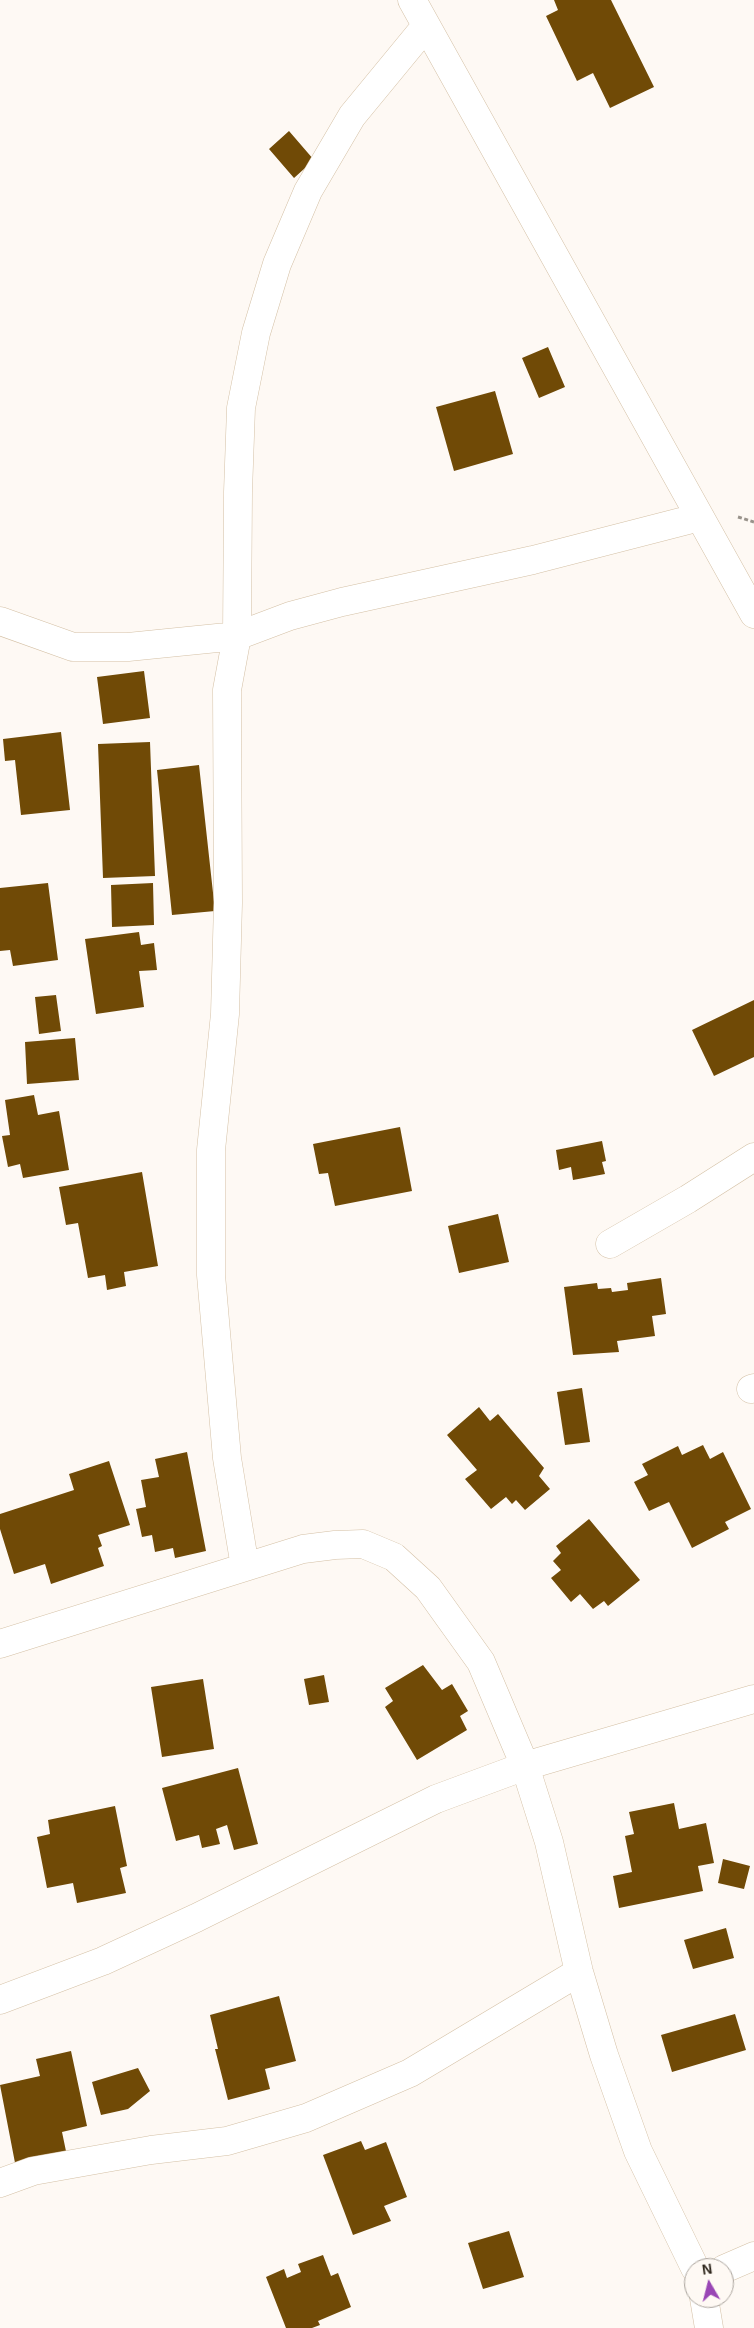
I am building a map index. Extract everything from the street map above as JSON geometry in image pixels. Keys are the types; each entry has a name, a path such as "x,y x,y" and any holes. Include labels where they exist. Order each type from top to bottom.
{"street":[{"path":"412,0 754,614"},
{"path":"245,1567 227,1458 211,1275 211,1150 224,1014 228,903 227,690 237,636 238,492 241,408 256,333 274,273 308,191 352,116 426,26"},
{"path":"0,620 8,625 73,647 128,647 237,636 290,616 342,602 533,560 700,517"},
{"path":"610,1244 688,1200 754,1157"},
{"path":"0,1644 303,1549 363,1544 394,1557 428,1588 481,1662 525,1766 550,1842 579,1972 638,2151 690,2258"},
{"path":"0,2000 103,1961 196,1918 436,1800 525,1766 754,1699"},
{"path":"0,2183 33,2171 151,2150 227,2141 306,2118 410,2072 579,1972"},
{"path":"734,2265 754,2256"},
{"path":"706,2308 709,2328"}],"building":[{"path":"554,0 611,0 654,87 610,108 593,73 577,81 546,16 558,10"},
{"path":"289,131 314,160 294,178 269,149"},
{"path":"548,347 565,387 539,398 522,358"},
{"path":"495,391 513,454 454,471 436,407"},
{"path":"144,671 150,718 103,724 97,677"},
{"path":"61,732 70,810 21,815 15,760 5,761 3,739"},
{"path":"150,742 155,876 103,878 98,744"},
{"path":"199,765 215,911 172,915 157,770"},
{"path":"48,883 58,960 13,966 10,950 0,951 0,888"},
{"path":"153,883 154,925 112,927 111,885"},
{"path":"139,932 141,945 154,943 157,970 139,971 144,1007 96,1014 85,939"},
{"path":"56,995 61,1031 39,1034 35,997"},
{"path":"754,1000 754,1057 714,1076 692,1030"},
{"path":"75,1038 79,1080 27,1084 25,1042"},
{"path":"34,1095 38,1115 59,1111 69,1170 23,1178 20,1164 8,1167 2,1136 10,1135 5,1100"},
{"path":"400,1127 412,1191 335,1206 328,1173 319,1174 313,1144"},
{"path":"602,1141 606,1161 602,1162 605,1174 573,1180 571,1167 559,1170 556,1150"},
{"path":"142,1172 158,1266 124,1272 126,1286 107,1290 105,1275 88,1278 78,1223 66,1225 59,1187"},
{"path":"498,1214 509,1262 459,1273 448,1226"},
{"path":"661,1278 666,1314 652,1316 655,1336 617,1341 619,1352 573,1355 564,1287 597,1283 598,1289 611,1288 612,1292 628,1290 627,1283"},
{"path":"582,1388 590,1442 565,1445 557,1392"},
{"path":"479,1407 490,1421 498,1414 544,1468 539,1476 550,1489 525,1510 516,1500 512,1504 506,1497 491,1509 465,1479 477,1470 447,1435"},
{"path":"703,1445 710,1459 723,1452 751,1509 725,1522 729,1529 692,1548 669,1502 649,1511 634,1482 648,1475 642,1464 678,1446 682,1455"},
{"path":"187,1452 206,1551 175,1558 173,1548 155,1552 152,1535 142,1537 136,1509 146,1507 141,1480 159,1477 155,1459"},
{"path":"109,1461 130,1525 98,1535 102,1546 98,1548 104,1566 51,1584 45,1564 14,1574 0,1529 0,1514 74,1490 69,1474"},
{"path":"589,1519 640,1580 608,1606 604,1601 593,1609 580,1594 571,1602 551,1578 561,1570 553,1561 561,1553 556,1546"},
{"path":"423,1665 442,1690 452,1684 468,1711 460,1716 467,1730 417,1760 385,1707 393,1701 385,1688"},
{"path":"324,1675 329,1702 309,1705 304,1679"},
{"path":"203,1679 214,1749 162,1757 151,1687"},
{"path":"238,1768 258,1844 234,1850 227,1825 216,1829 220,1844 202,1848 199,1835 176,1841 162,1788"},
{"path":"674,1803 679,1829 706,1823 714,1863 698,1866 703,1891 619,1908 613,1876 632,1872 625,1836 634,1834 629,1812"},
{"path":"115,1806 127,1866 120,1868 126,1893 77,1903 73,1883 47,1888 37,1837 50,1834 48,1820"},
{"path":"723,1859 750,1866 744,1889 718,1883"},
{"path":"726,1928 734,1958 693,1969 684,1940"},
{"path":"279,1996 296,2061 265,2069 270,2089 228,2100 215,2049 218,2049 210,2015"},
{"path":"735,2014 746,2050 672,2072 661,2035"},
{"path":"71,2051 87,2126 62,2132 67,2156 16,2168 0,2085 40,2076 36,2059"},
{"path":"138,2068 150,2091 128,2109 101,2115 92,2082"},
{"path":"361,2141 365,2150 386,2142 407,2197 384,2206 391,2221 353,2235 323,2155"},
{"path":"509,2231 524,2277 483,2289 468,2243"},
{"path":"323,2255 331,2276 338,2273 351,2307 318,2321 320,2325 312,2328 286,2328 266,2277 284,2269 287,2278 301,2272 298,2264"}]}
